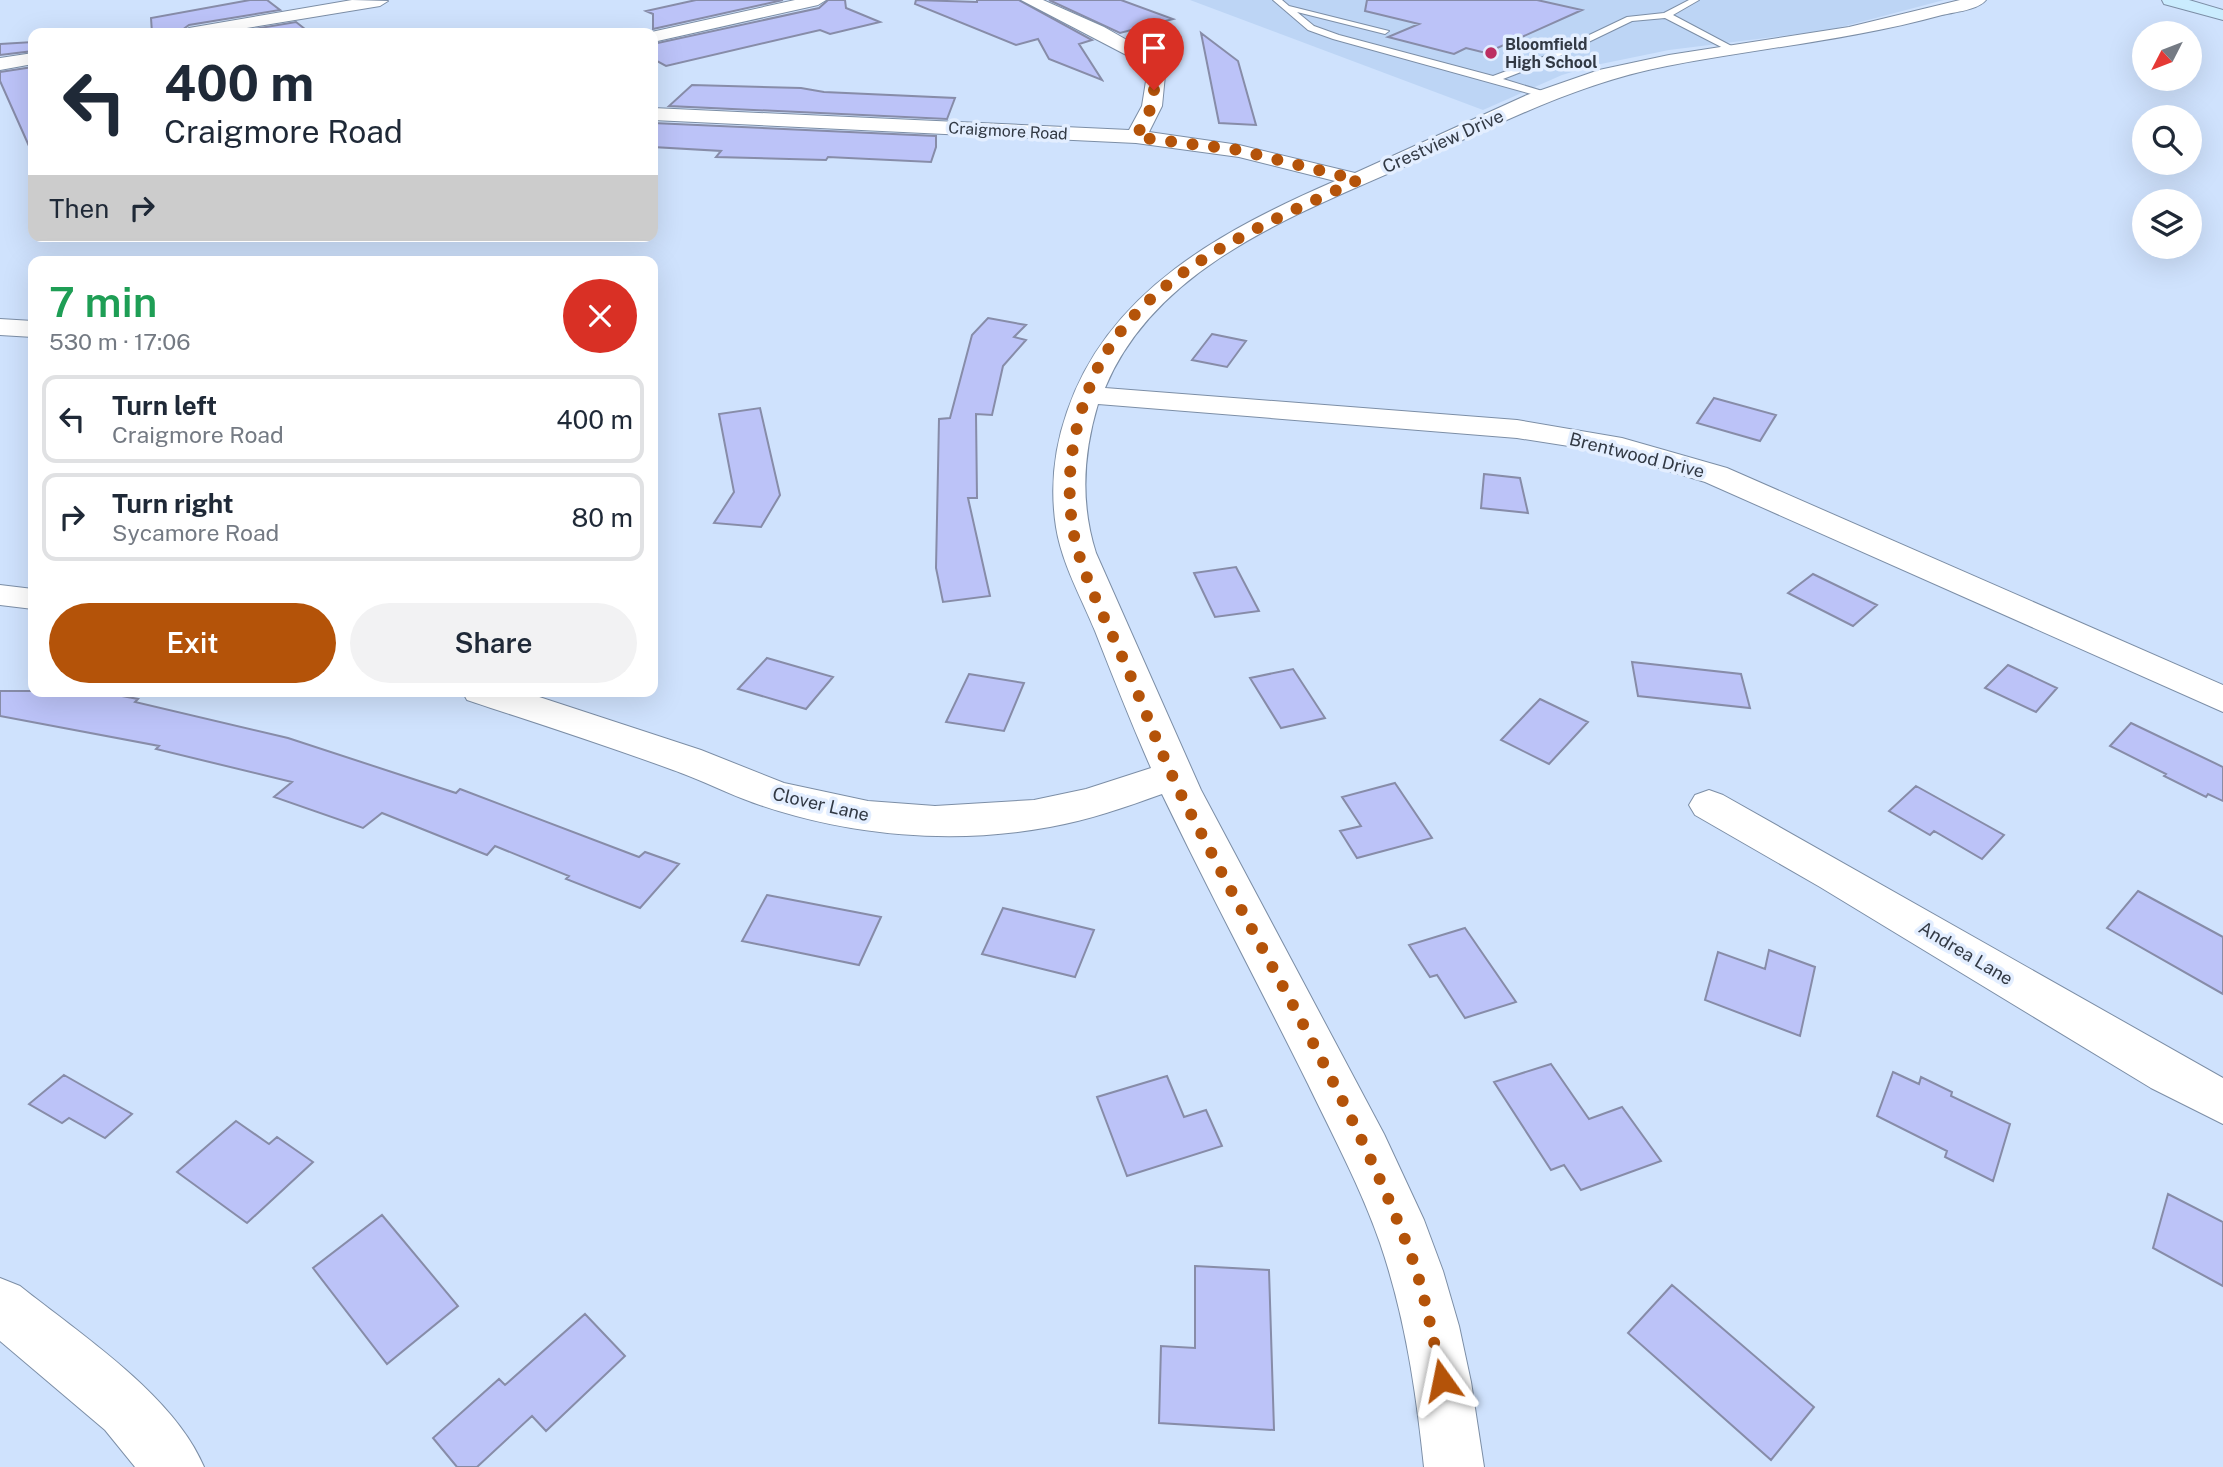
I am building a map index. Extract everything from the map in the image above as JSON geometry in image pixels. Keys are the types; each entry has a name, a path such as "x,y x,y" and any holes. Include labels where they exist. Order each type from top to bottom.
{"main road":[{"path":"2170,0 2223,15"}],"street":[{"path":"658,36 818,0"},
{"path":"1029,0 1098,31 1142,56 1156,75 1152,106 1136,137"},
{"name":"Crestview Drive","path":"1454,1467 1444,1390 1428,1313 1407,1244 1367,1151 1172,776 1083,568 1072,525 1069,470 1072,440 1094,376 1121,334 1164,287 1244,234 1546,94 1640,65 1836,35 1904,21 1978,0"},
{"path":"216,28 380,1"},
{"path":"0,64 28,60"},
{"name":"Craigmore Road","path":"658,114 1136,137 1239,150 1358,180"},
{"path":"0,327 28,329"},
{"name":"Brentwood Drive","path":"1088,395 1517,429 1611,444 1664,458 1716,475 2223,700"},
{"path":"0,595 28,598"},
{"name":"Clover Lane","path":"498,697 690,761 770,793 858,816 924,821 989,820 1036,815 1070,809 1172,776"},
{"name":"Andrea Lane","path":"1709,805 1835,876 2168,1073 2223,1102"},
{"path":"0,1305 126,1409 174,1467"}],"lane":[{"path":"1276,0 1311,28 1340,39 1546,94"},
{"path":"1493,79 1544,60 1630,19 1666,15 1695,0"},
{"path":"1288,7 1385,31"},
{"path":"1666,15 1734,50"}],"shaded area":[{"name":"Bloomfield High School","path":"1190,0 1944,0 1830,30 1669,50 1596,65 1562,75 1483,110"}],"building":[{"path":"250,0 267,0 280,10 189,25 185,28 152,28 151,18"},
{"path":"696,0 783,0 657,28 653,28 653,14 646,11"},
{"path":"828,0 845,0 846,8 880,22 830,34 820,30 666,66 658,62 658,43 819,8"},
{"path":"916,0 1019,0 1092,40 1079,44 1102,80 1049,59 1038,39 1016,45 915,4"},
{"path":"1049,0 1121,0 1173,19 1120,33"},
{"path":"1367,0 1537,0 1582,10 1486,53 1466,48 1454,54 1388,37 1419,24 1365,11"},
{"path":"296,22 304,28 261,28"},
{"path":"1201,33 1238,61 1256,125 1219,123"},
{"path":"28,42 28,52 0,55 0,44"},
{"path":"28,68 28,144 0,81 0,72"},
{"path":"692,85 801,88 824,92 955,98 947,119 669,106"},
{"path":"658,123 936,136 931,162 828,157 826,160 716,157 721,151 658,147"},
{"path":"988,318 1026,325 1014,337 1026,340 1003,366 992,415 976,414 977,498 968,498 990,596 943,602 936,568 939,419 950,418 972,335"},
{"path":"1212,334 1246,341 1227,367 1192,360"},
{"path":"1714,398 1776,415 1760,441 1697,423"},
{"path":"760,408 780,495 761,527 714,523 734,492 719,414"},
{"path":"1484,474 1520,478 1528,513 1481,508"},
{"path":"1236,567 1259,611 1215,617 1194,573"},
{"path":"1813,574 1877,605 1853,626 1788,593"},
{"path":"767,658 833,677 806,709 738,689"},
{"path":"1632,662 1741,674 1750,708 1638,696"},
{"path":"2008,665 2057,688 2036,712 1985,688"},
{"path":"1293,669 1325,718 1281,728 1250,678"},
{"path":"969,674 1024,683 1004,731 946,722"},
{"path":"0,691 28,691 28,697 138,699 135,702 288,738 456,793 460,789 639,857 645,852 679,864 640,908 566,879 569,876 495,846 487,855 382,813 363,828 274,797 292,782 156,749 159,746 0,716"},
{"path":"1540,699 1588,722 1549,764 1501,740"},
{"path":"2131,723 2223,767 2223,801 2208,794 2206,797 2110,746"},
{"path":"1395,783 1432,838 1357,858 1340,831 1361,826 1342,797"},
{"path":"1916,786 2004,835 1982,859 1934,831 1930,835 1889,811"},
{"path":"2138,891 2223,937 2223,994 2107,928"},
{"path":"767,895 881,917 859,965 742,941"},
{"path":"1003,908 1094,930 1075,977 982,954"},
{"path":"1465,928 1516,1002 1465,1018 1437,975 1430,977 1409,945"},
{"path":"1769,950 1815,967 1800,1036 1705,1000 1718,952 1765,969"},
{"path":"1551,1064 1589,1119 1622,1107 1661,1161 1581,1190 1564,1165 1551,1170 1494,1082"},
{"path":"1893,1072 1919,1084 1921,1077 1952,1092 1951,1096 2010,1124 1993,1181 1945,1157 1947,1151 1877,1116"},
{"path":"64,1075 132,1114 105,1138 69,1118 62,1123 29,1104"},
{"path":"1167,1076 1184,1117 1206,1110 1222,1146 1127,1176 1097,1097"},
{"path":"236,1121 269,1144 277,1137 313,1162 247,1223 177,1172"},
{"path":"2168,1194 2223,1222 2223,1286 2153,1248"},
{"path":"382,1215 458,1306 387,1364 313,1268"},
{"path":"1195,1266 1269,1270 1274,1430 1159,1423 1161,1346 1195,1348"},
{"path":"1672,1285 1814,1407 1771,1460 1628,1333"},
{"path":"585,1314 625,1356 546,1431 532,1416 477,1467 457,1467 433,1438 499,1379 505,1385"}],"place":[{"name":"Bloomfield High School","path":"1491,53"}],"route":[{"path":"1154,90 1152,106 1136,137 1239,150 1358,180 1244,234 1183,273 1143,307 1121,334 1094,376 1072,440 1069,470 1072,525 1083,568 1115,637 1172,776 1367,1151 1407,1244 1428,1313 1442,1380"}]}
